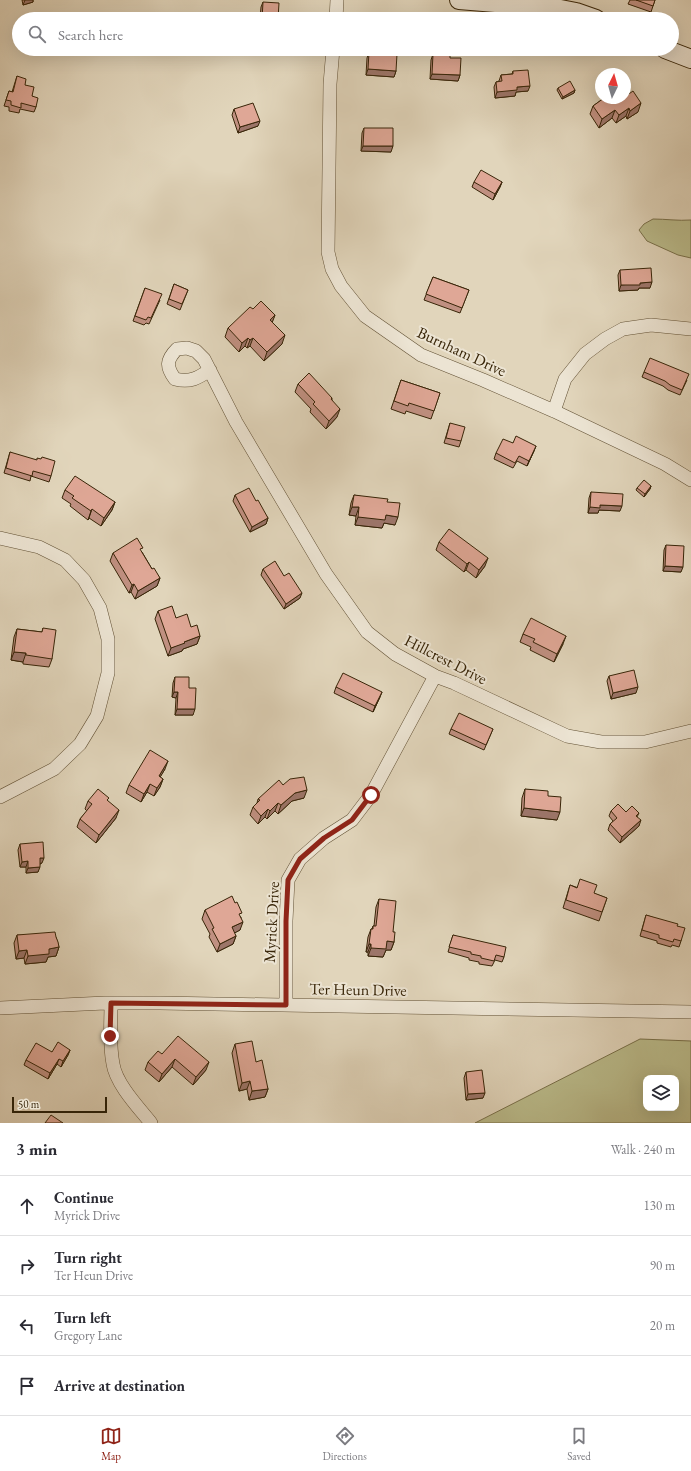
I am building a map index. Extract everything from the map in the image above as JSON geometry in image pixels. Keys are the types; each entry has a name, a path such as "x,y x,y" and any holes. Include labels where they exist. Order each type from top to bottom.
{"main road":[{"path":"459,0 555,8 576,12"},
{"path":"679,54 691,59"}],"street":[{"path":"336,12 337,0"},
{"name":"Burnham Drive","path":"332,56 330,84 328,252 332,269 341,286 365,316 421,354 554,411 665,464 691,480"},
{"path":"554,411 565,380 585,354 605,339 623,329 651,325 691,329"},
{"name":"Hillcrest Drive","path":"210,370 236,422 322,568 367,632 395,654 434,676 454,683 567,736 601,742 645,742 691,731"},
{"path":"0,538 39,547 65,560 84,580 100,608 108,639 108,673 97,716 80,744 54,768 0,797"},
{"name":"Myrick Drive","path":"286,1005 286,921 288,880 300,859 324,838 352,820 371,795 434,676"},
{"path":"111,1003 110,1036 113,1066 125,1091 151,1123"},
{"name":"Ter Heun Drive","path":"0,1008 111,1003 691,1012"}],"green space":[{"path":"653,219 691,220 691,258 678,255 647,241 639,230 644,224"},
{"path":"640,1039 691,1041 691,1123 475,1123"}],"building":[{"path":"636,0 655,0 653,6"},
{"path":"263,2 279,3 278,12 262,12"},
{"path":"369,56 397,56 396,71 368,69"},
{"path":"433,56 450,56 450,58 461,58 460,75 432,74"},
{"path":"528,70 530,86 517,87 517,90 497,92 496,82 502,81 501,75 513,74 513,71"},
{"path":"17,76 26,79 25,85 34,87 32,96 38,98 36,107 21,103 21,108 11,105 11,101 6,100 9,91 13,92"},
{"path":"570,81 575,90 563,97 558,88"},
{"path":"633,91 641,103 630,111 629,108 619,115 615,110 602,119 593,106 596,104 631,104 631,92"},
{"path":"253,103 260,121 240,127 234,109"},
{"path":"364,128 393,128 393,146 363,146"},
{"path":"481,170 502,182 495,194 474,182"},
{"path":"651,268 652,282 640,283 640,285 621,285 620,270"},
{"path":"433,277 469,290 462,308 426,294"},
{"path":"174,284 188,290 182,304 169,299"},
{"path":"145,288 162,294 151,318 148,317 146,320 135,316"},
{"path":"261,301 275,315 270,320 285,335 267,352 253,338 250,340 248,338 242,343 228,328 250,307 253,309"},
{"path":"650,358 689,374 682,390 644,372"},
{"path":"309,373 340,409 329,421 313,404 315,402 298,384"},
{"path":"401,380 440,393 434,411 409,403 408,406 394,401"},
{"path":"450,423 465,427 461,441 446,438"},
{"path":"516,436 536,446 529,461 519,456 515,463 496,453 503,439 513,443"},
{"path":"10,452 37,460 37,458 41,459 42,457 55,461 51,476 33,471 32,476 6,468"},
{"path":"75,476 115,502 104,518 92,509 91,511 72,498 74,496 65,490"},
{"path":"644,480 651,486 645,494 637,488"},
{"path":"249,488 268,518 252,527 235,495"},
{"path":"591,492 623,494 622,506 600,505 600,508 590,507"},
{"path":"354,495 388,499 387,502 400,503 398,517 386,515 385,520 358,517 359,507 352,507"},
{"path":"449,529 488,558 479,570 469,562 467,564 439,542"},
{"path":"137,538 143,548 140,549 152,569 154,568 160,578 138,591 134,584 132,585 113,553"},
{"path":"666,545 684,546 683,567 665,566"},
{"path":"275,561 284,576 289,573 302,593 286,604 263,569"},
{"path":"172,606 176,618 187,614 191,627 197,625 200,636 171,648 158,611"},
{"path":"531,618 566,636 557,654 533,642 535,639 523,634"},
{"path":"43,628 56,630 52,659 14,652 17,629 42,632"},
{"path":"634,670 638,687 613,693 609,676"},
{"path":"343,673 382,692 375,706 336,687"},
{"path":"175,677 189,677 189,688 196,688 195,709 177,709 178,692 174,692"},
{"path":"459,713 493,729 486,745 451,729"},
{"path":"150,750 168,761 159,776 163,779 157,788 150,784 144,794 129,785"},
{"path":"304,777 307,790 295,793 281,805 278,803 270,811 268,809 261,816 253,807 260,800 258,799 279,780 283,785 290,779"},
{"path":"98,789 109,798 107,800 119,810 99,835 80,819 92,804 88,801"},
{"path":"525,789 548,791 548,796 561,797 560,812 524,808"},
{"path":"618,804 626,812 632,806 639,813 636,816 641,820 622,837 610,824 617,818 611,811"},
{"path":"43,842 44,858 40,858 40,867 28,868 28,861 22,862 20,844"},
{"path":"580,879 597,885 594,893 607,898 602,912 566,900 570,885 577,888"},
{"path":"232,896 235,903 237,902 242,913 239,914 243,922 232,927 236,936 220,944 212,929 214,928 205,910"},
{"path":"379,899 396,901 393,932 395,932 394,942 387,941 386,949 371,948 371,944 369,944 371,929 373,929 373,926 376,926"},
{"path":"646,915 678,924 677,926 685,928 681,941 674,939 673,942 659,938 659,935 642,930"},
{"path":"55,932 59,947 49,949 49,954 28,956 27,950 19,951 17,935"},
{"path":"453,935 506,947 504,957 496,955 494,961 481,958 481,956 471,954 471,952 449,947"},
{"path":"178,1036 209,1062 196,1077 175,1059 162,1074 148,1062 158,1051 162,1054"},
{"path":"252,1041 256,1062 262,1060 268,1089 252,1091 250,1081 242,1083 235,1044"},
{"path":"58,1042 70,1050 63,1061 59,1059 50,1073 26,1060 36,1043 52,1052"},
{"path":"482,1070 485,1093 468,1094 466,1072"},
{"path":"51,1115 63,1123 45,1123"}],"route":[{"path":"110,1036 111,1003 286,1005 286,921 288,880 300,859 324,838 352,820 371,795"}]}
